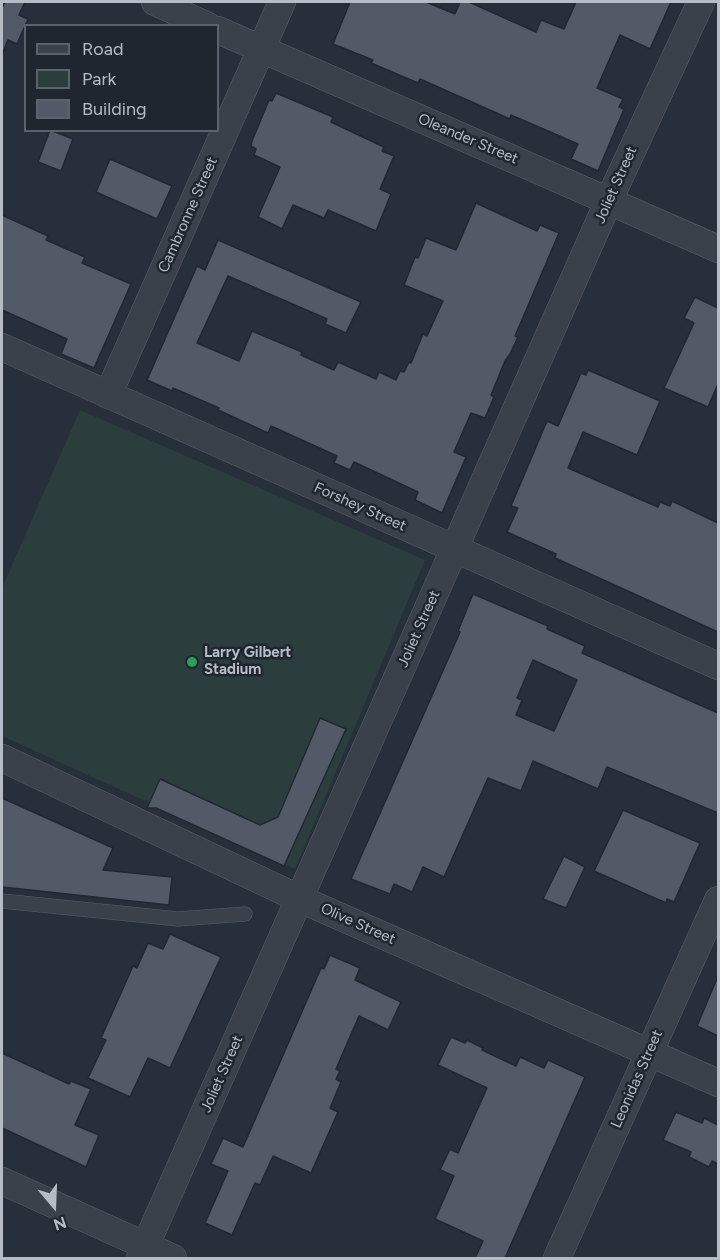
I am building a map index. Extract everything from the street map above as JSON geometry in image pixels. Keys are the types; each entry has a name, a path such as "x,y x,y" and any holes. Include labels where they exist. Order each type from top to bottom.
{"street":[{"path":"155,2 204,24"},
{"name":"Cambronne Street","path":"108,395 282,2"},
{"name":"Joliet Street","path":"143,1252 609,200 701,2"},
{"name":"Oleander Street","path":"219,30 718,249"},
{"name":"Forshey Street","path":"2,347 718,666"},
{"name":"Olive Street","path":"2,758 300,899 718,1083"},
{"name":"Leonidas Street","path":"557,1258 718,900"},
{"path":"2,1181 143,1252 173,1258"}],"lane":[{"path":"2,902 178,919 245,914"}],"green space":[{"name":"Larry Gilbert Stadium","path":"80,410 425,560 295,869 2,736 2,588"}],"building":[{"path":"5,2 25,2 19,15 28,19 17,44 8,40 2,54 2,8"},
{"path":"350,2 426,2 455,14 460,2 469,2 536,32 541,20 564,29 576,2 671,2 650,49 620,35 597,88 623,99 619,107 624,109 598,171 571,159 578,144 511,115 510,119 420,79 418,83 371,63 373,60 333,44"},
{"path":"276,93 333,117 331,122 384,147 382,151 394,156 380,189 391,194 376,231 328,210 324,218 293,205 282,229 258,217 280,167 254,155 256,149 251,146 269,100 272,101"},
{"path":"49,132 73,139 61,171 38,162"},
{"path":"110,159 172,186 157,219 96,192"},
{"path":"476,203 537,231 540,225 559,233 515,336 518,337 491,395 494,397 485,418 471,413 454,452 466,457 442,513 415,500 418,492 354,462 350,470 334,463 337,456 271,426 268,433 218,410 219,408 173,388 172,391 147,380 197,266 205,270 218,240 361,302 346,333 325,324 327,319 228,276 197,343 239,361 252,331 302,352 301,355 334,370 338,362 376,379 379,372 396,380 400,371 404,372 409,362 411,363 423,334 427,336 443,301 404,285 415,257 418,258 426,238 456,250"},
{"path":"2,215 48,236 46,240 85,257 82,263 131,284 94,368 61,354 67,339 2,310"},
{"path":"695,297 718,308 718,384 708,407 664,388 694,323 684,318"},
{"path":"588,370 660,401 637,455 583,432 568,468 658,507 660,502 670,506 672,501 718,523 718,632 555,558 556,554 507,532 518,508 511,506 547,421 558,426 581,373 586,375"},
{"path":"473,594 548,626 547,629 585,646 582,653 718,713 718,813 607,767 598,789 533,761 521,791 488,778 444,877 423,867 412,892 394,884 390,894 351,879 460,632 458,631","holes":["533,660 577,680 554,731 516,715 522,700 517,698"]},
{"path":"320,718 346,729 284,866 156,808 147,808 160,779 260,825 278,817"},
{"path":"2,798 113,848 103,870 172,877 169,905 2,887"},
{"path":"623,810 700,843 674,902 667,899 666,903 594,871"},
{"path":"564,856 585,867 566,908 543,899"},
{"path":"170,934 221,957 170,1068 148,1058 130,1097 88,1078 106,1040 101,1038 133,966 137,968 148,943 163,949"},
{"path":"330,955 360,968 355,980 401,1002 388,1030 359,1016 336,1069 340,1071 336,1079 341,1082 330,1108 338,1112 311,1173 273,1156 260,1185 255,1183 232,1235 205,1223 228,1171 211,1164 223,1138 243,1147 321,968 324,969"},
{"path":"718,976 718,1036 697,1026"},
{"path":"451,1037 465,1043 467,1040 483,1048 482,1050 516,1066 520,1057 544,1068 548,1060 585,1077 505,1258 475,1258 483,1241 435,1219 454,1176 440,1170 450,1149 458,1153 487,1088 438,1065"},
{"path":"2,1053 69,1084 71,1081 91,1089 75,1125 99,1135 86,1167 2,1128"},
{"path":"676,1112 702,1123 704,1118 718,1125 718,1164 712,1161 709,1167 689,1157 691,1152 663,1140"}],"place":[{"name":"Larry Gilbert Stadium","path":"192,662"}]}
